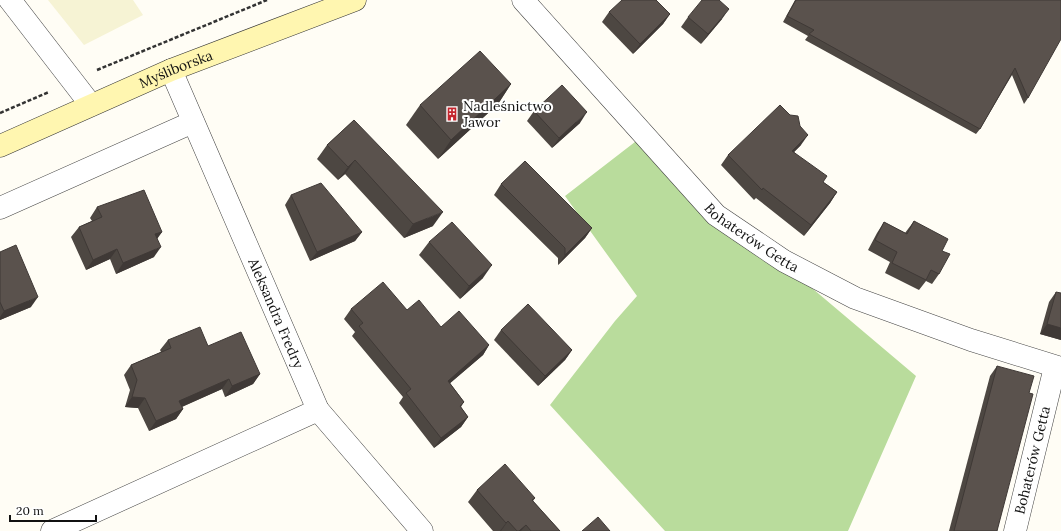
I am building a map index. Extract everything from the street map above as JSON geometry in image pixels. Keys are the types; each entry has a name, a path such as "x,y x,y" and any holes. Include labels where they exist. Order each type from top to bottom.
{"street":[{"path":"10,0 91,105"},
{"name":"Myśliborska","path":"0,146 171,70 355,0"},
{"name":"Bohaterów Getta","path":"523,0 716,215 784,261 855,298 971,340 1058,367 1015,531"},
{"name":"Aleksandra Fredry","path":"171,70 318,410 422,531"},
{"path":"0,208 193,122"},
{"path":"52,531 318,410"}],"path":[{"path":"0,113 194,29 268,0"}],"shaded area":[{"path":"48,0 133,0 143,15 84,45"}],"green space":[{"path":"644,135 690,185 916,376 848,531 665,531 550,405 615,321 637,296 565,196"}],"building":[{"path":"622,0 656,0 670,14 640,44 609,12"},
{"path":"702,0 719,0 729,9 708,34 688,17"},
{"path":"796,0 1061,0 1061,39 1028,98 1015,68 980,129 809,34 814,30 787,16"},
{"name":"Nadleśnictwo Jawor","path":"480,51 511,84 451,140 420,105"},
{"path":"562,85 587,112 559,138 534,111"},
{"path":"780,105 790,115 798,116 800,126 808,135 792,151 827,176 823,182 837,192 811,225 763,188 762,190 728,155"},
{"path":"354,120 443,212 413,224 355,160 348,167 327,145"},
{"path":"525,161 592,228 565,255 565,248 501,184"},
{"path":"321,183 362,232 317,252 291,195"},
{"path":"144,190 162,232 155,234 161,247 123,263 117,249 93,260 79,227 102,217 97,207"},
{"path":"914,221 948,239 942,251 950,254 939,274 931,270 926,280 892,263 897,252 875,240 884,222 907,234"},
{"path":"452,222 492,265 469,286 429,242"},
{"path":"16,245 38,297 4,311 0,302 0,252"},
{"path":"383,282 407,310 419,300 441,327 459,311 489,345 448,381 464,402 460,406 468,417 441,438 406,393 411,389 359,326 363,323 351,309"},
{"path":"1056,292 1061,293 1061,328 1047,324"},
{"path":"528,304 572,350 545,376 501,330"},
{"path":"200,327 208,346 241,332 260,374 232,386 229,379 179,401 183,409 156,421 145,398 132,397 137,380 131,365 171,348 168,340"},
{"path":"997,366 1034,376 1029,393 1033,394 997,531 954,531"},
{"path":"505,464 535,498 532,500 560,531 531,531 526,525 517,531 508,521 506,523 477,490"},
{"path":"598,517 610,531 582,531"}],"place":[{"name":"Nadleśnictwo Jawor","path":"452,114"}]}
